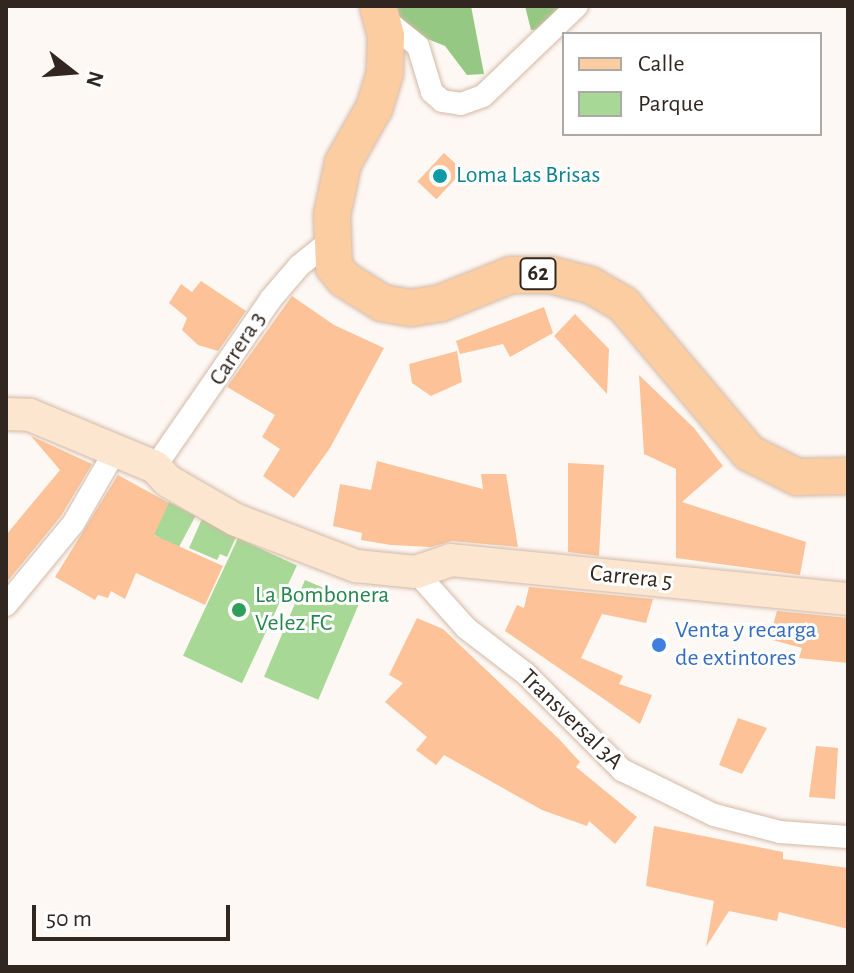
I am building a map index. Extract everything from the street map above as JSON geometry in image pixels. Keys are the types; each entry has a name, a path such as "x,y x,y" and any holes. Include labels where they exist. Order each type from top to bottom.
{"main road":[{"name":"62","path":"380,12 385,73 374,108 343,163 330,241 334,267 344,279 368,297 397,307 441,303 511,275 551,275 590,285 624,305 749,453 797,477 848,476"}],"street":[{"path":"380,12 418,46 432,92 442,101 461,104 483,96 577,6"},
{"name":"Carrera 3","path":"155,467 270,300 299,266 330,241"},
{"path":"6,414 30,415 114,453 155,467 168,481 236,520 356,566 416,572"},
{"path":"6,605 73,524 114,453"},
{"name":"Carrera 5","path":"416,572 450,560 848,599"},
{"name":"Transversal 3A","path":"416,572 466,628 526,674 622,770 682,803 746,825 848,837"}],"green space":[{"path":"387,6 471,6 484,74 467,75 445,46 405,30"},
{"path":"525,6 567,6 543,29 531,30"},
{"path":"169,502 195,516 179,548 152,534"},
{"path":"202,519 236,537 227,557 220,554 217,560 189,548"},
{"name":"La Bombonera Velez FC","path":"238,538 297,565 242,683 183,656"},
{"path":"305,580 359,603 318,700 264,677"}],"building":[{"name":"Loma Las Brisas","path":"444,153 463,171 436,199 417,182"},
{"path":"201,281 246,311 218,351 198,345 182,330 187,318 169,303 181,284 192,292"},
{"path":"292,296 334,325 384,348 330,448 294,498 263,476 280,449 262,437 275,415 227,387"},
{"path":"544,307 553,333 510,357 503,344 460,354 456,341"},
{"path":"575,314 609,349 607,394 554,336"},
{"path":"457,351 462,382 431,396 412,383 409,364"},
{"path":"639,375 694,428 723,466 682,502 806,542 800,575 676,558 676,469 644,454"},
{"path":"31,436 92,464 61,516 6,583 6,535 60,470"},
{"path":"377,461 483,489 481,474 506,474 518,547 452,541 431,547 391,545 361,540 362,533 333,526 340,484 371,490"},
{"path":"568,463 604,465 599,556 568,552"},
{"path":"118,475 169,503 154,535 223,566 205,605 136,573 125,599 111,591 108,598 98,595 95,600 55,577"},
{"path":"529,587 653,599 646,623 602,614 581,658 623,676 619,684 652,695 640,724 505,631 517,605 524,608"},
{"path":"777,611 848,618 848,663 799,658 802,648 769,639"},
{"path":"417,618 443,629 559,739 580,762 576,767 637,817 615,844 589,821 587,826 542,810 444,755 436,765 416,750 427,737 385,702 403,683 389,675"},
{"path":"738,718 767,728 742,774 719,765"},
{"path":"816,746 838,748 835,799 809,797"},
{"path":"654,826 783,852 783,859 848,868 848,929 779,912 777,921 729,911 706,947 714,901 646,886"}],"place":[{"name":"Loma Las Brisas","path":"440,176"},
{"name":"La Bombonera Velez FC","path":"239,610"},
{"name":"Venta y recarga de extintores","path":"659,645"}]}
